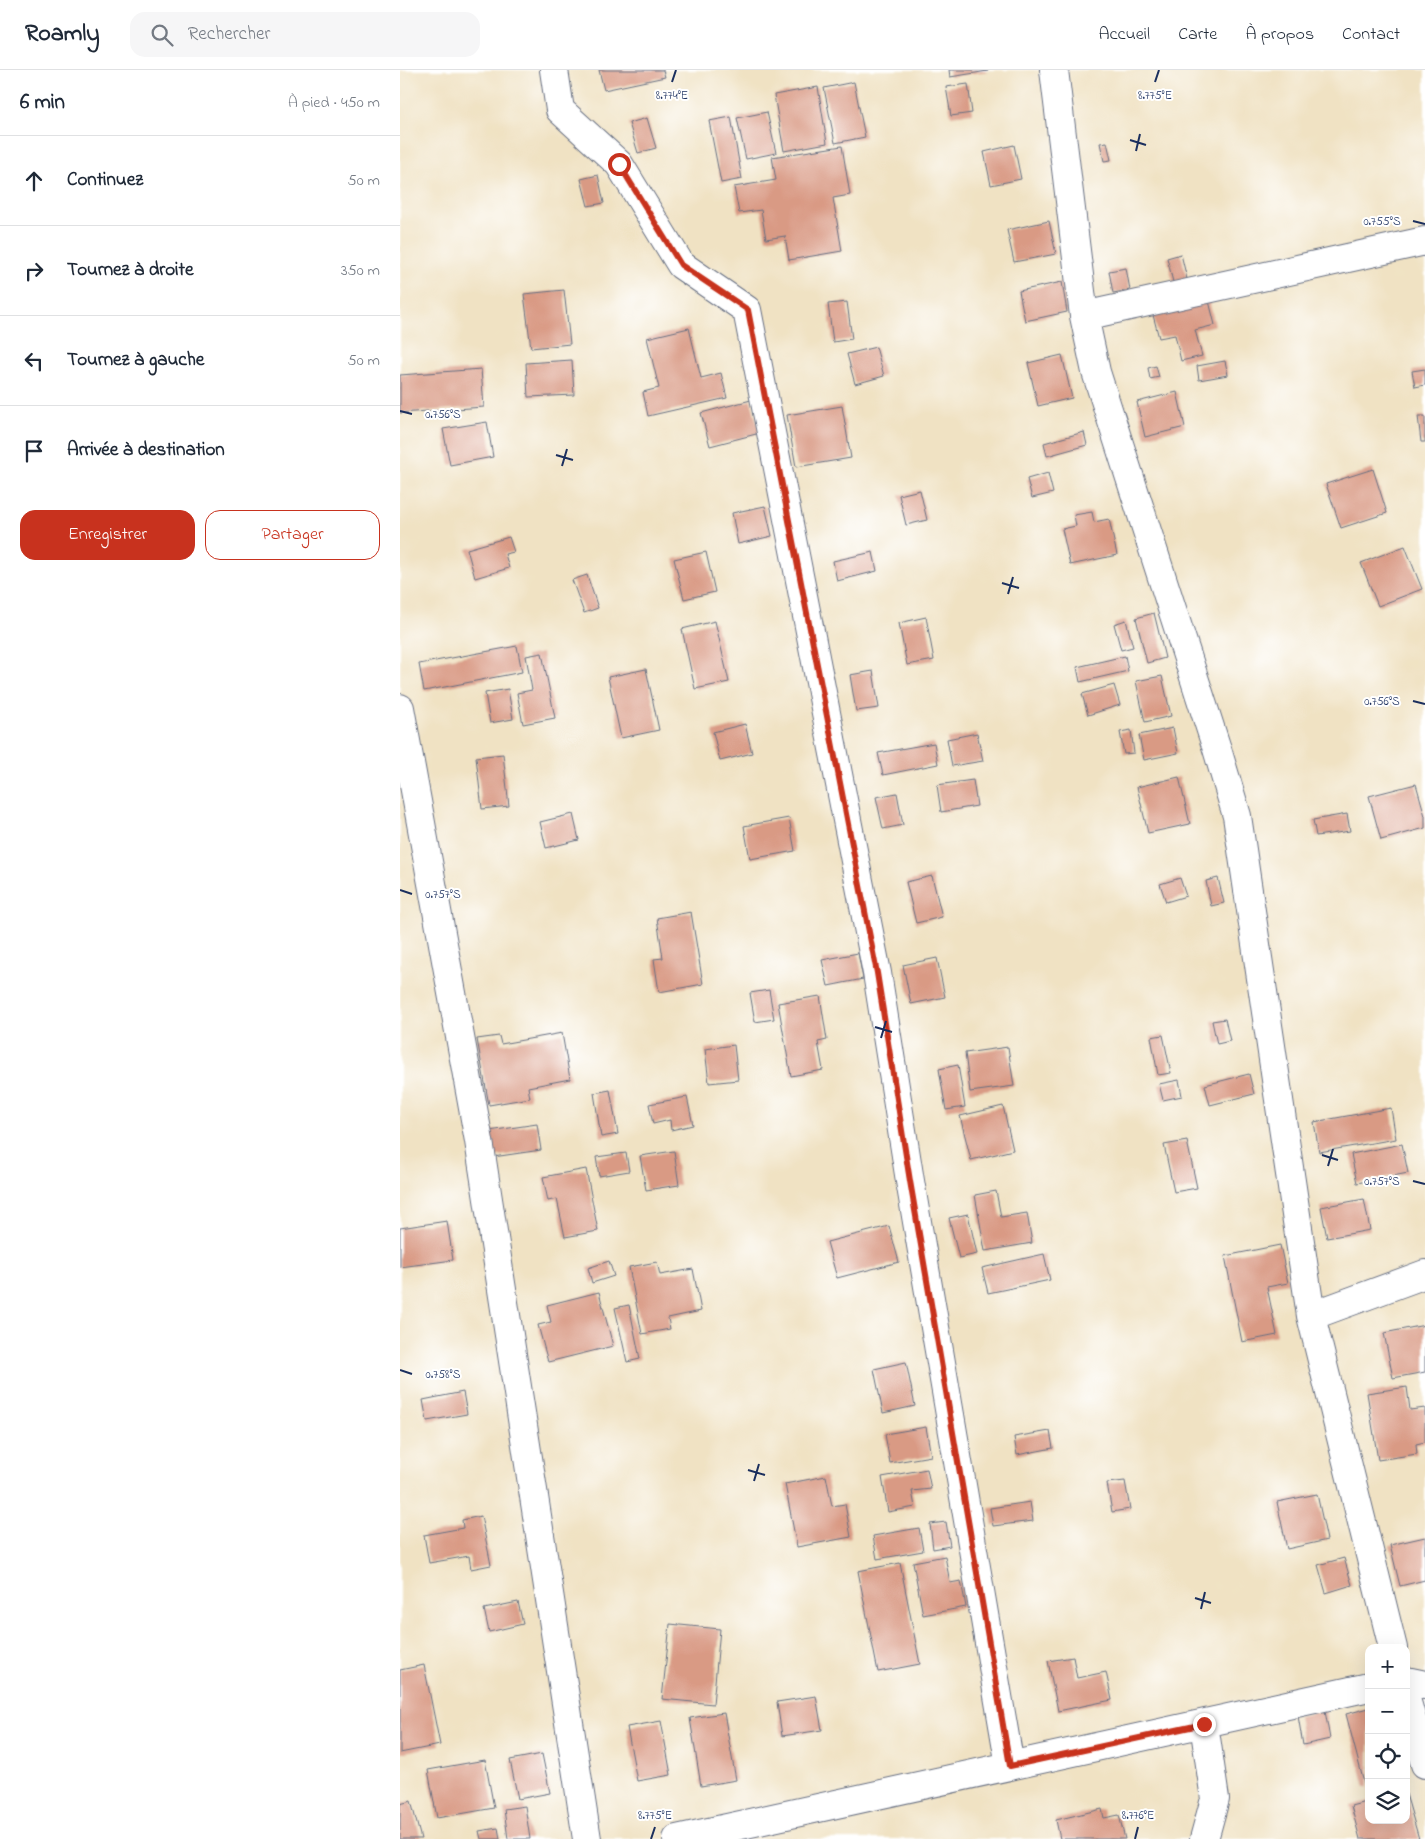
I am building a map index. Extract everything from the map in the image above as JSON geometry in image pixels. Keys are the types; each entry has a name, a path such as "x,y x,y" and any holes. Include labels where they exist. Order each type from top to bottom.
{"street":[{"path":"554,70 560,110 619,164 681,265 748,310 877,973 1010,1766"},
{"path":"1054,70 1084,316 1096,372 1217,748 1237,816 1311,1316 1392,1644"},
{"path":"1084,316 1425,241"},
{"path":"400,708 479,1141 588,1839"},
{"path":"1311,1316 1425,1274"},
{"path":"1410,1682 1425,1685"},
{"path":"677,1839 1365,1688"},
{"path":"1410,1713 1425,1764"},
{"path":"1204,1724 1215,1799 1204,1839"}],"building":[{"path":"599,70 663,70 665,77 604,90"},
{"path":"949,70 988,70 988,71 950,77"},
{"path":"854,82 865,137 835,143 824,88"},
{"path":"968,84 972,113 951,116 946,87"},
{"path":"818,87 827,143 784,151 774,95"},
{"path":"767,112 776,153 746,159 737,118"},
{"path":"731,117 742,179 721,183 709,121"},
{"path":"647,118 656,148 638,153 629,123"},
{"path":"1107,142 1111,160 1104,161 1100,143"},
{"path":"1014,145 1021,179 991,185 984,152"},
{"path":"842,146 850,195 833,198 842,251 789,260 785,236 766,239 761,210 739,213 734,187 776,180 772,157"},
{"path":"598,175 604,203 588,206 581,179"},
{"path":"1049,221 1056,254 1014,262 1007,230"},
{"path":"1181,254 1187,279 1173,282 1167,258"},
{"path":"1126,268 1130,290 1113,293 1109,271"},
{"path":"1062,282 1067,312 1025,321 1019,291"},
{"path":"564,290 570,344 531,348 524,294"},
{"path":"1209,301 1215,325 1195,330 1202,356 1181,361 1175,335 1159,338 1153,315"},
{"path":"847,302 852,339 833,342 828,304"},
{"path":"689,328 701,378 721,373 727,398 648,416 643,392 659,388 647,338"},
{"path":"876,347 884,376 855,384 847,354"},
{"path":"1062,355 1072,398 1038,406 1028,363"},
{"path":"572,360 574,395 528,397 526,363"},
{"path":"1225,361 1228,375 1199,380 1197,366"},
{"path":"1156,366 1159,377 1150,379 1148,368"},
{"path":"481,369 484,407 400,413 400,375"},
{"path":"1425,369 1425,385 1415,387 1412,371"},
{"path":"1177,392 1185,427 1145,437 1137,402"},
{"path":"751,400 760,433 710,446 701,413"},
{"path":"842,406 851,458 796,467 787,415"},
{"path":"1418,416 1425,416 1425,442 1421,442"},
{"path":"487,422 493,457 450,465 443,429"},
{"path":"1084,432 1087,445 1047,456 1044,443"},
{"path":"1373,469 1387,513 1341,528 1326,484"},
{"path":"1048,473 1053,493 1032,498 1027,479"},
{"path":"920,490 927,520 906,525 899,495"},
{"path":"765,506 772,536 738,544 732,513"},
{"path":"1092,512 1094,522 1109,519 1117,555 1070,565 1062,529 1076,526 1074,515"},
{"path":"509,537 514,552 505,554 509,568 475,578 467,549"},
{"path":"1405,546 1422,589 1378,606 1361,563"},
{"path":"706,552 715,592 684,599 674,559"},
{"path":"873,552 877,571 837,581 833,561"},
{"path":"587,575 598,608 584,613 572,580"},
{"path":"1154,613 1165,658 1147,663 1136,618"},
{"path":"926,617 934,660 907,665 899,623"},
{"path":"1126,620 1133,647 1121,650 1114,624"},
{"path":"715,621 729,682 695,689 682,629"},
{"path":"517,646 522,672 424,691 419,664"},
{"path":"542,653 555,718 523,724 517,693 532,690 526,656"},
{"path":"1125,656 1128,671 1080,682 1077,667"},
{"path":"646,669 659,730 621,738 608,677"},
{"path":"873,671 879,708 856,711 850,675"},
{"path":"1162,676 1171,716 1145,722 1136,681"},
{"path":"1114,685 1120,705 1088,715 1082,694"},
{"path":"508,689 513,719 490,723 485,693"},
{"path":"745,724 752,753 720,761 713,732"},
{"path":"1173,728 1178,753 1144,760 1139,735"},
{"path":"1131,730 1134,753 1124,754 1120,732"},
{"path":"977,733 983,761 952,766 947,739"},
{"path":"934,743 938,764 883,775 878,753"},
{"path":"503,754 509,806 482,809 476,757"},
{"path":"1179,777 1190,824 1148,833 1137,787"},
{"path":"973,780 977,806 941,812 937,785"},
{"path":"1416,784 1425,816 1425,828 1381,840 1369,796"},
{"path":"897,793 903,825 883,829 876,797"},
{"path":"573,814 579,840 546,848 540,822"},
{"path":"1347,814 1350,831 1316,836 1313,820"},
{"path":"789,818 795,851 750,859 744,826"},
{"path":"932,876 942,917 916,923 906,882"},
{"path":"1180,878 1186,896 1166,902 1160,884"},
{"path":"1218,878 1224,903 1211,906 1206,881"},
{"path":"691,912 703,984 659,992 654,959 663,958 657,918"},
{"path":"858,953 863,979 828,986 822,960"},
{"path":"937,958 945,997 911,1004 903,965"},
{"path":"769,990 774,1019 755,1022 750,993"},
{"path":"820,996 827,1040 818,1042 823,1070 791,1076 778,1003"},
{"path":"1225,1019 1230,1041 1217,1044 1212,1021"},
{"path":"562,1033 570,1079 528,1087 530,1098 489,1105 477,1039 499,1036 501,1044"},
{"path":"1163,1035 1171,1073 1158,1075 1151,1037"},
{"path":"734,1045 738,1080 709,1083 705,1049"},
{"path":"1008,1047 1014,1086 970,1092 965,1053"},
{"path":"958,1065 965,1107 946,1110 939,1069"},
{"path":"1249,1074 1254,1094 1210,1105 1205,1085"},
{"path":"1179,1080 1182,1096 1163,1100 1159,1084"},
{"path":"610,1090 618,1134 601,1137 594,1093"},
{"path":"687,1097 693,1125 671,1130 670,1120 653,1124 649,1104"},
{"path":"1003,1106 1013,1150 971,1160 960,1116"},
{"path":"1391,1108 1396,1139 1319,1152 1314,1122"},
{"path":"537,1124 541,1150 493,1157 489,1131"},
{"path":"1187,1141 1197,1188 1174,1192 1164,1145"},
{"path":"1402,1144 1408,1173 1357,1183 1351,1154"},
{"path":"674,1151 679,1185 646,1190 640,1156"},
{"path":"626,1153 629,1171 599,1176 596,1157"},
{"path":"586,1169 598,1231 565,1237 557,1199 548,1201 543,1177"},
{"path":"996,1191 1001,1217 1027,1213 1032,1243 985,1251 975,1195"},
{"path":"1364,1199 1370,1230 1327,1238 1321,1207"},
{"path":"968,1214 977,1254 959,1258 949,1218"},
{"path":"447,1221 453,1260 400,1267 400,1228"},
{"path":"889,1226 899,1262 837,1278 827,1242"},
{"path":"1280,1245 1288,1283 1267,1287 1277,1335 1242,1342 1225,1256"},
{"path":"1044,1254 1050,1280 988,1293 982,1268"},
{"path":"609,1261 614,1276 592,1283 588,1268"},
{"path":"657,1262 660,1275 693,1269 701,1311 668,1318 670,1329 642,1334 629,1267"},
{"path":"599,1292 613,1346 548,1362 538,1325 551,1322 547,1305"},
{"path":"629,1305 640,1359 627,1362 615,1308"},
{"path":"1425,1325 1425,1372 1393,1378 1384,1333"},
{"path":"906,1362 915,1406 883,1413 874,1369"},
{"path":"1407,1387 1410,1410 1425,1408 1425,1442 1416,1444 1417,1454 1378,1460 1367,1393"},
{"path":"463,1392 467,1414 427,1421 423,1400"},
{"path":"926,1427 931,1456 890,1463 885,1434"},
{"path":"1050,1431 1053,1448 1017,1455 1014,1437"},
{"path":"927,1469 931,1489 912,1491 915,1507 888,1512 882,1477"},
{"path":"826,1476 832,1506 845,1504 851,1537 797,1547 785,1484"},
{"path":"1125,1481 1130,1509 1112,1512 1107,1483"},
{"path":"1317,1494 1327,1540 1287,1549 1277,1502"},
{"path":"1030,1502 1033,1521 993,1526 990,1508"},
{"path":"481,1516 491,1565 471,1569 469,1556 429,1563 424,1535 463,1528 462,1520"},
{"path":"946,1522 950,1546 933,1549 930,1524"},
{"path":"919,1528 923,1551 877,1559 873,1536"},
{"path":"1425,1537 1425,1580 1400,1586 1390,1545"},
{"path":"945,1556 950,1583 961,1581 966,1607 923,1615 913,1562"},
{"path":"1344,1558 1352,1585 1326,1593 1318,1565"},
{"path":"900,1563 920,1664 878,1672 858,1571"},
{"path":"518,1602 523,1624 489,1632 484,1609"},
{"path":"670,1624 720,1629 713,1704 662,1699"},
{"path":"1073,1657 1077,1678 1106,1672 1112,1700 1058,1711 1048,1661"},
{"path":"424,1665 440,1745 400,1753 400,1670"},
{"path":"816,1696 822,1730 782,1736 777,1702"},
{"path":"1365,1709 1365,1787 1346,1714"},
{"path":"1325,1711 1330,1739 1303,1745 1298,1716"},
{"path":"724,1713 736,1780 701,1786 690,1718"},
{"path":"661,1721 671,1775 637,1781 627,1727"},
{"path":"542,1754 550,1793 518,1799 510,1760"},
{"path":"485,1760 494,1808 437,1818 428,1770"},
{"path":"411,1801 421,1839 400,1839 400,1804"},
{"path":"1365,1802 1365,1824 1410,1824 1410,1808 1419,1839 1360,1839 1351,1806"},
{"path":"525,1806 530,1839 508,1839 504,1809"},
{"path":"1102,1809 1104,1818 1119,1815 1125,1839 1060,1839 1056,1820"},
{"path":"498,1828 500,1839 481,1839 479,1831"}],"route":[{"path":"619,164 681,265 748,310 877,973 910,1181 1010,1766 1204,1724"}]}
